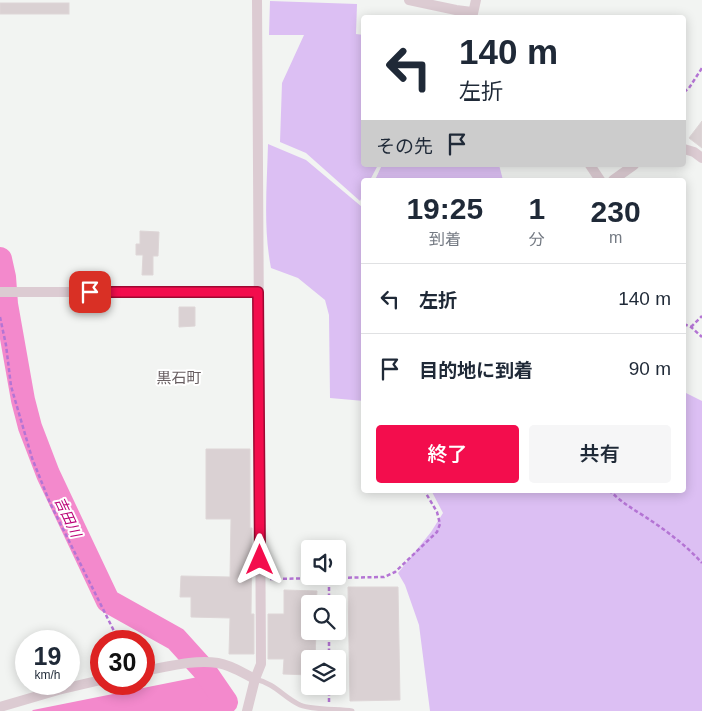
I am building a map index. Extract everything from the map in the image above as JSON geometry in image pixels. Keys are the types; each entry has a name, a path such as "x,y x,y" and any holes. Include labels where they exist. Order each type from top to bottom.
{"street":[{"path":"247,711 261,664 256,0"},
{"path":"409,0 472,15 476,0"},
{"path":"686,150 694,152 702,158"},
{"path":"591,167 599,178"},
{"path":"616,178 631,167"},
{"path":"0,292 258,292"},
{"path":"155,669 201,662 219,663 234,668 255,679"},
{"path":"0,707 90,683"}],"lane":[{"path":"255,679 268,682 300,705 352,711"}],"path":[{"path":"686,90 702,68"},
{"path":"691,327 702,316"},
{"path":"0,318 12,386 32,458 50,503 114,630"},
{"path":"686,325 702,337"},
{"path":"346,578 384,577 395,572 437,532 440,524 437,512 426,493"},
{"path":"612,493 629,508 644,516 686,547 702,563"},
{"path":"260,579 301,578"},
{"path":"329,695 329,708"}],"shaded area":[{"path":"270,1 357,4 356,34 361,35 361,167 377,167 371,178 361,178 360,201 306,153 280,142 282,83 304,35 269,35"},
{"path":"268,144 306,160 361,206 361,401 330,398 329,315 325,300 298,278 271,268 266,222"},
{"path":"381,167 500,167 502,178 376,178"},
{"path":"686,393 702,401 702,711 430,711 419,625 405,585 398,573 431,532 443,513 433,493 686,493"},
{"path":"198,677 226,711 32,711 108,695 155,695 155,686"}],"building":[{"path":"0,3 69,3 69,14 0,14"},
{"path":"702,121 702,148 689,138"},
{"path":"140,231 159,232 158,256 153,256 153,275 142,275 143,255 136,255 136,244 140,244"},
{"path":"179,307 195,307 195,326 179,327"},
{"path":"206,449 250,449 250,528 252,528 251,614 254,614 254,654 229,654 230,618 191,617 191,597 180,597 181,576 230,577 231,519 206,519"},
{"path":"348,587 398,587 400,700 350,701"},
{"path":"284,590 317,591 317,595 301,595 301,640 316,640 315,650 301,650 301,675 283,674 284,659 268,659 268,614 284,614"}],"waterway":[{"name":"吉田川","path":"0,259 23,400 30,427 48,474 108,601 176,639 204,670 226,702 219,708 211,711"}],"district":[{"name":"黒石町","path":"179,377"}],"route":[{"path":"90,292 258,292 260,560"}]}
